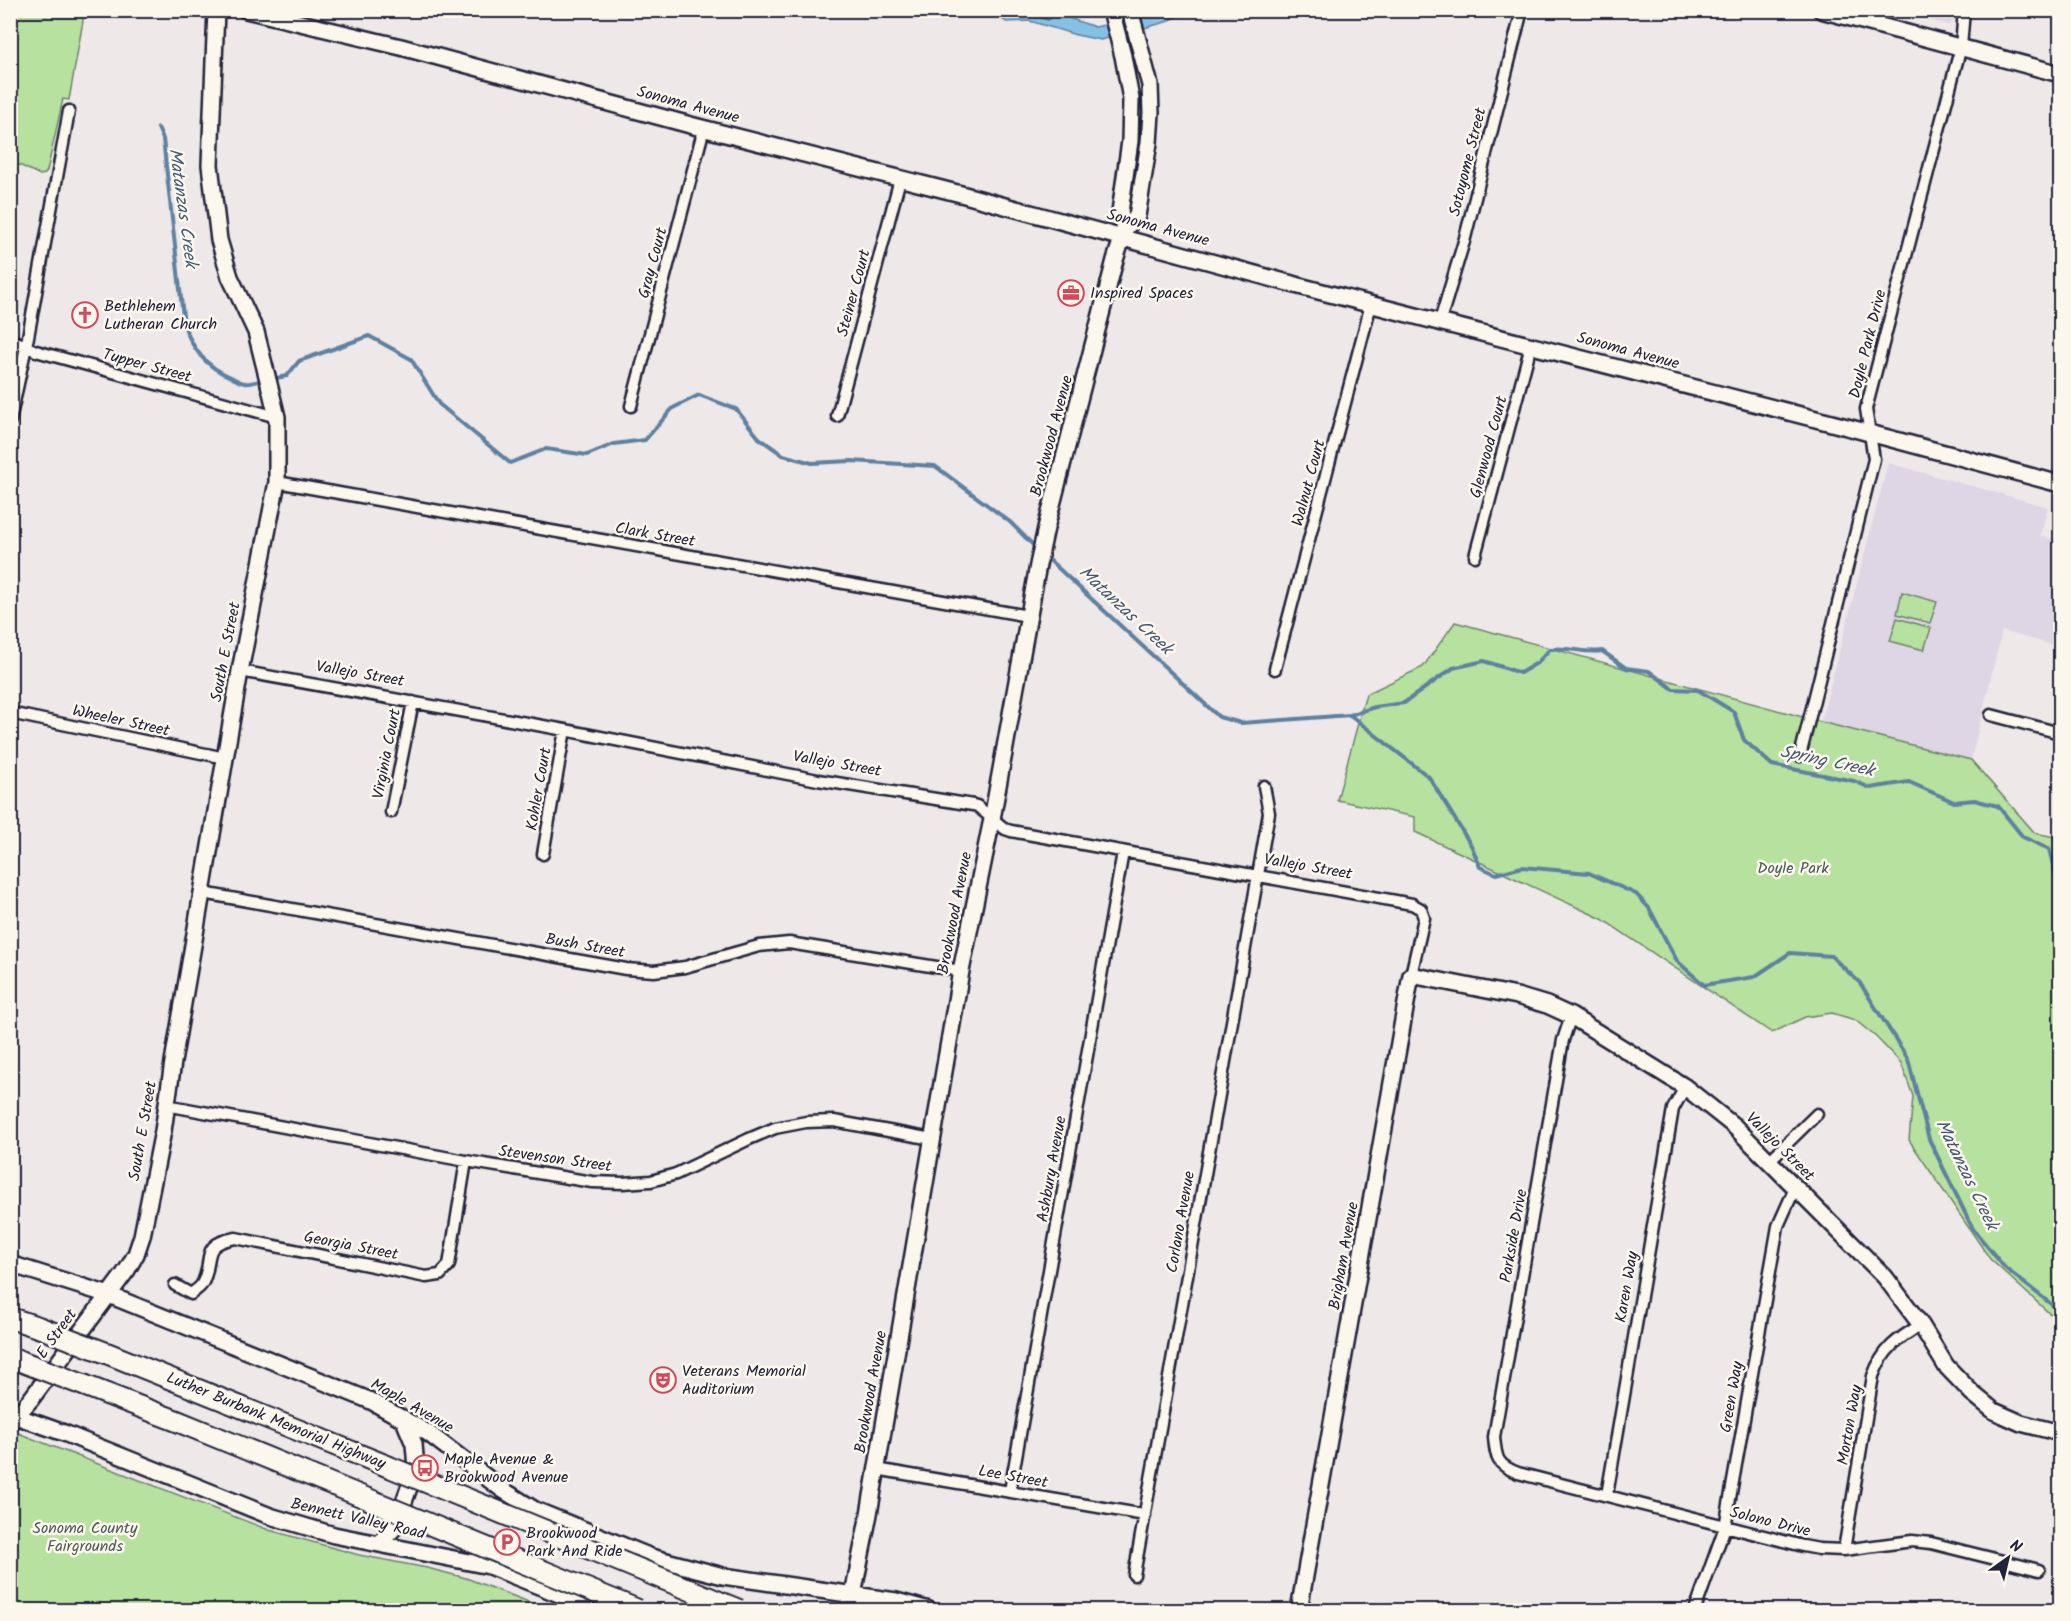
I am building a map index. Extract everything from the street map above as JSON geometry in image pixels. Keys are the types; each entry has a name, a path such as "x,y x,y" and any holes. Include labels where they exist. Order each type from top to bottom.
{"highway":[{"name":"Luther Burbank Memorial Highway","path":"10,1318 109,1354 739,1611"},
{"path":"13,1359 188,1425 638,1611"},
{"path":"851,1603 886,1611"}],"street":[{"name":"South E Street","path":"109,1295 127,1270 139,1246 163,1131 240,671 277,482 277,417 264,360 256,332 230,277 219,240 210,165 216,10"},
{"name":"Sonoma Avenue","path":"246,10 379,42 900,178 1124,233 1371,303 1870,432 2061,484"},
{"name":"Brookwood Avenue","path":"1111,10 1131,99 1130,141 1120,212 1124,233"},
{"name":"Brookwood Avenue","path":"851,1603 961,971 992,819 1038,565 1124,233 1137,216 1149,143 1151,113 1150,85 1130,10"},
{"name":"Sotoyome Street","path":"1440,321 1465,238 1522,10"},
{"path":"1821,10 2061,74"},
{"name":"Doyle Park Drive","path":"1800,756 1874,459 1866,409 1961,47 1964,10"},
{"path":"10,421 69,111"},
{"name":"Gray Court","path":"631,406 704,128"},
{"name":"Steiner Court","path":"837,416 900,178"},
{"name":"Walnut Court","path":"1275,669 1371,303"},
{"name":"Tupper Street","path":"10,339 36,351 277,417"},
{"name":"Glenwood Court","path":"1475,556 1531,345"},
{"name":"Clark Street","path":"277,482 1028,616"},
{"name":"Vallejo Street","path":"240,671 565,730 818,780 973,805 1011,831 1412,904 1421,909"},
{"name":"Virginia Court","path":"391,812 413,702"},
{"name":"Wheeler Street","path":"10,713 225,758"},
{"path":"1991,715 2061,733"},
{"name":"Kohler Court","path":"543,854 565,730"},
{"name":"Corlano Avenue","path":"1134,1575 1269,813 1264,786"},
{"name":"Ashbury Avenue","path":"1010,1491 1123,852"},
{"name":"Bush Street","path":"203,892 626,969 654,971 685,967 759,946 789,943 961,971"},
{"name":"Brigham Avenue","path":"1299,1611 1411,975 1424,918 1421,909"},
{"name":"Vallejo Street","path":"1411,975 1517,996 1547,1005 1571,1016 1685,1088 1734,1126 1885,1277 1921,1325 1946,1366 1972,1393 1994,1411 2021,1424 2061,1433"},
{"name":"Parkside Drive","path":"1499,1463 1495,1452 1494,1437 1563,1040 1571,1016"},
{"name":"Karen Way","path":"1607,1495 1673,1109 1685,1088"},
{"name":"Stevenson Street","path":"166,1105 466,1161 592,1182 623,1184 651,1181 676,1174 776,1128 806,1122 834,1121 932,1138"},
{"path":"1769,1161 1817,1114"},
{"name":"Georgia Street","path":"175,1285 191,1294 201,1285 210,1251 220,1241 236,1238 426,1276 440,1275 449,1265 466,1161"},
{"name":"Green Way","path":"1695,1611 1725,1527 1778,1226 1795,1188"},
{"name":"Maple Avenue","path":"10,1264 109,1295 340,1387 428,1433 503,1490 535,1510 651,1557 723,1576 851,1603 896,1601 929,1611"},
{"name":"E Street","path":"13,1418 109,1295"},
{"name":"Morton Way","path":"1844,1550 1874,1376 1879,1361 1894,1342 1921,1325"},
{"name":"Bennett Valley Road","path":"13,1418 91,1443 270,1516 334,1535 489,1566 599,1611"},
{"path":"379,1544 396,1527 417,1463 414,1444 403,1418"},
{"name":"Solono Drive","path":"1499,1463 1518,1473 1811,1548 1844,1550 1912,1541 1931,1543 2039,1570"},
{"name":"Lee Street","path":"876,1469 1145,1515"}],"shaded area":[{"path":"1895,11 1958,11 1957,18 1949,25"},
{"path":"1888,463 2048,507 2040,536 2060,541 2060,647 2002,631 1971,760 1821,722"}],"green space":[{"path":"11,11 82,12 83,21 69,100 63,99 47,171 40,175 11,161"},
{"path":"1902,592 1937,602 1930,623 1897,614"},
{"path":"1897,618 1931,628 1924,650 1890,641"},
{"name":"Doyle Park","path":"1455,622 1821,722 1971,760 2035,833 2060,838 2060,1317 2049,1313 1990,1259 1909,1140 1913,1096 1901,1063 1876,1037 1855,1020 1832,1013 1805,1017 1772,1033 1602,919 1415,832 1415,817 1337,800 1366,694 1423,667"},
{"name":"Sonoma County Fairgrounds","path":"18,1433 269,1530 359,1555 466,1578 550,1610 11,1610 10,1439"}],"water":[{"path":"992,11 1048,11 1095,27 1153,15 1159,11 1189,11 1166,22 1101,40 1030,21 1006,22"}],"waterway":[{"name":"Matanzas Creek","path":"158,128 163,139 184,325 196,350 214,368 243,383 264,380"},
{"name":"Matanzas Creek","path":"271,379 287,376 299,361 369,336 411,359 439,404 510,463 546,449 587,455 614,444 645,440 673,408 699,395 736,409 759,438 783,455 812,463 851,461 935,466 1010,522 1036,548"},
{"name":"Matanzas Creek","path":"1044,555 1219,717 1241,723 1350,715 1429,777 1472,847 1480,867 1496,874 1522,867 1589,873 1636,894 1649,908 1677,961 1704,985 1754,977 1790,953 1831,956 1860,983 1908,1059 1929,1139 1973,1229 2005,1268 2060,1311"},
{"name":"Spring Creek","path":"1350,715 1375,707 1404,703 1453,668 1484,661 1520,673 1537,663 1550,649 1602,651 1626,668 1649,671 1673,689 1698,690 1734,712 1744,740 1772,765 1854,781 1870,788 1909,782 1954,802 1974,800 1998,806 2023,837 2049,849 2060,893"}],"place":[{"name":"Inspired Spaces","path":"1071,293"},
{"name":"Bethlehem Lutheran Church","path":"85,315"},
{"name":"Veterans Memorial Auditorium","path":"663,1380"},
{"name":"Maple Avenue & Brookwood Avenue","path":"425,1468"},
{"name":"Brookwood Park And Ride","path":"507,1542"}]}
